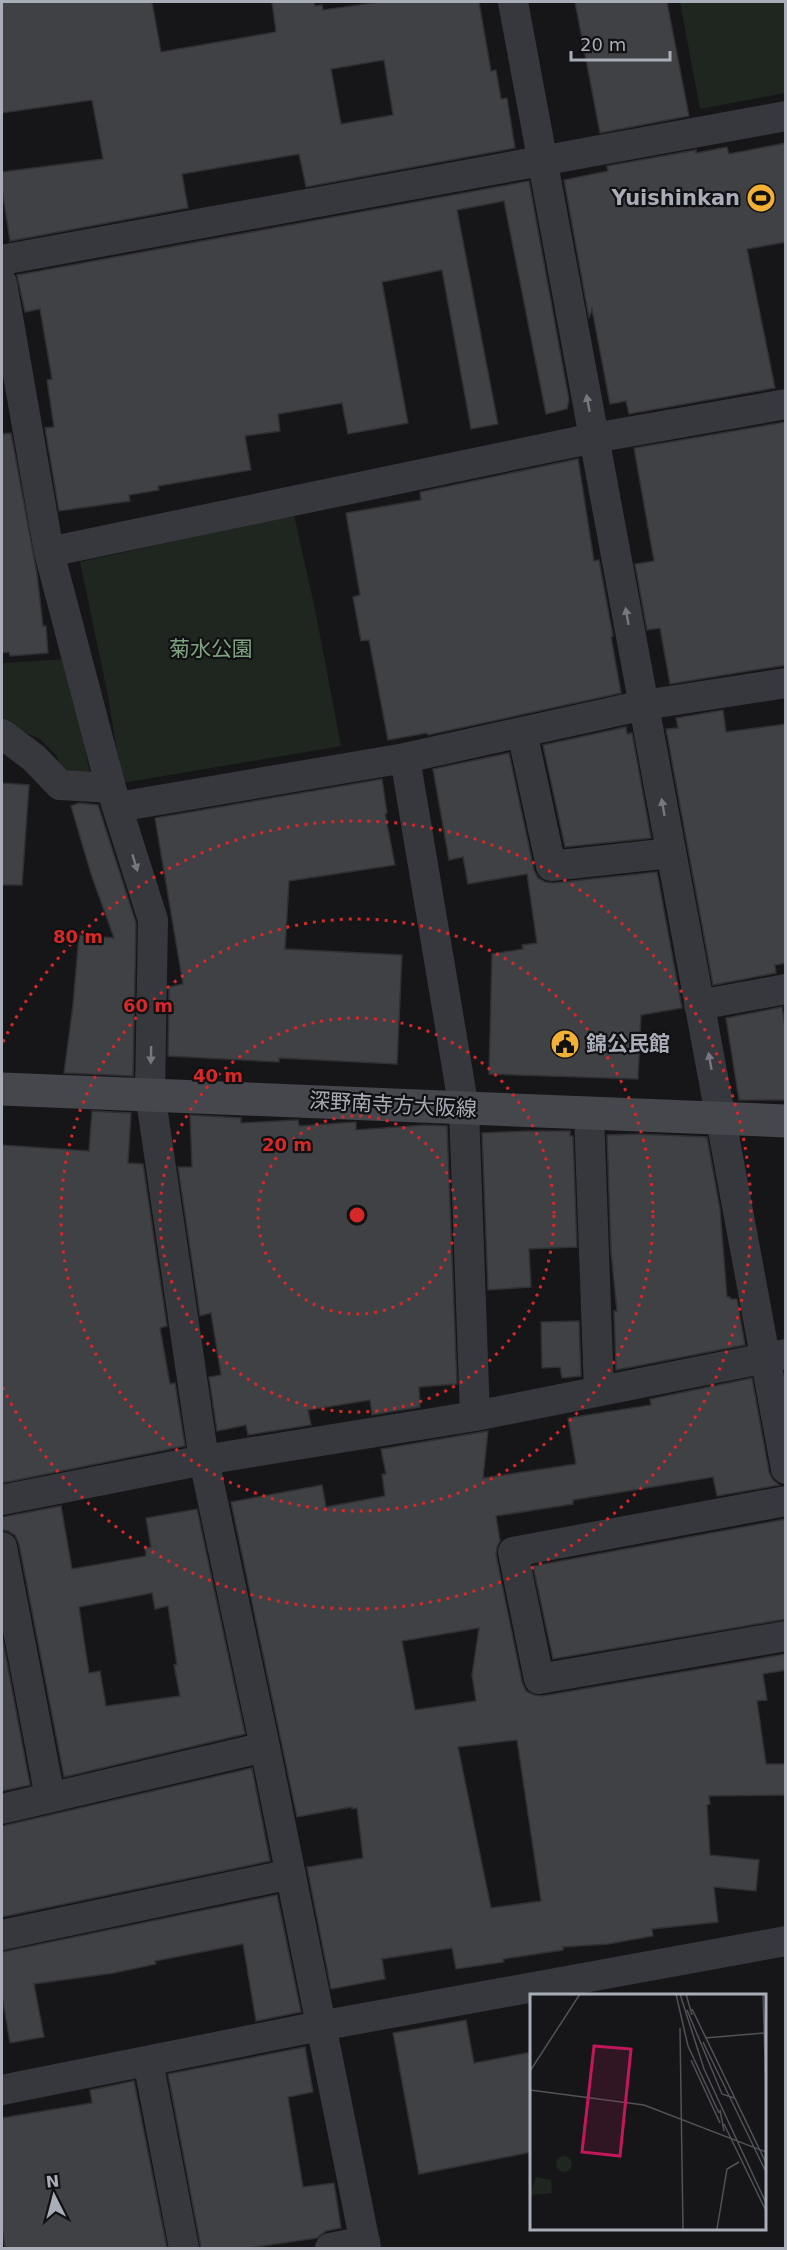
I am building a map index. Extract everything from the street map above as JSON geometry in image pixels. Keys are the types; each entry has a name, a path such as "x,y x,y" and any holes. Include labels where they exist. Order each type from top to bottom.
{"main road":[{"name":"深野南寺方大阪線","path":"2,1089 150,1093 464,1109 786,1121"}],"street":[{"path":"513,2 720,1119 775,1356 786,1469"},
{"path":"2,260 786,116"},
{"path":"2,283 48,552 115,798 153,921 150,1093 204,1460 265,1747 365,2245 330,2248"},
{"path":"48,552 594,438 786,404"},
{"path":"2,734 34,758 60,785 115,798 405,758 644,705 786,683"},
{"path":"522,732 551,866 671,853"},
{"path":"405,758 464,1109 475,1416"},
{"path":"699,1005 786,989"},
{"path":"589,1114 598,1390"},
{"path":"2,1500 204,1460 475,1416 775,1356"},
{"path":"786,1501 513,1552 539,1679 786,1636"},
{"path":"2,1547 50,1797"},
{"path":"2,1809 265,1747"},
{"path":"2,1935 291,1874"},
{"path":"2,2090 321,2026 786,1941"},
{"path":"148,2061 184,2248"}],"green space":[{"path":"680,2 785,2 785,93 700,109"},
{"name":"菊水公園","path":"294,515 315,609 341,746 122,783 108,696 80,562"},
{"path":"68,659 90,774 63,776 57,756 40,739 2,722 2,663"}],"building":[{"path":"2,2 152,2 161,52 276,32 272,2 314,2 315,6 322,5 323,10 380,2 479,2 491,71 496,70 501,99 507,98 515,148 306,187 299,154 182,174 188,208 10,241 2,189 2,172 103,159 92,100 2,113","holes":["384,60 393,115 341,124 331,69"]},
{"path":"575,2 667,2 689,116 600,133"},
{"path":"786,143 786,242 747,249 775,388 629,414 626,401 610,404 592,309 589,318 564,180 608,171 607,166 696,150 696,153 727,147 729,154"},
{"path":"529,181 569,400 567,409 546,414 504,201 457,210 498,424 471,429 442,270 382,282 408,423 348,434 342,403 278,414 280,431 245,436 251,470 158,486 159,490 129,495 130,501 59,511 45,428 54,427 47,380 52,379 40,309 25,312 17,275"},
{"path":"786,422 786,665 670,684 660,628 647,630 635,564 654,561 634,448"},
{"path":"11,433 37,574 43,626 46,626 48,653 10,656 9,652 2,653 2,434"},
{"path":"578,459 594,561 599,560 621,693 428,735 427,733 388,740 369,640 361,641 353,597 360,595 346,513 421,500 420,492"},
{"path":"723,710 726,732 786,724 786,963 775,965 776,973 713,985 666,729 678,728 676,718"},
{"path":"626,727 627,734 632,733 651,838 565,847 543,745"},
{"path":"509,753 534,870 538,878 553,883 657,872 682,1008 641,1015 638,1079 489,1074 492,954 523,949 522,945 537,943 527,874 468,884 463,857 449,860 433,769"},
{"path":"382,779 387,813 385,814 395,865 289,881 285,949 402,955 397,1064 279,1058 279,1062 168,1056 169,987 183,984 155,818"},
{"path":"2,783 29,785 22,885 2,885"},
{"path":"79,803 98,805 136,923 133,1076 64,1073 79,935 114,938 91,874 71,806"},
{"path":"782,1007 786,1033 786,1100 739,1100 726,1018"},
{"path":"92,1111 131,1113 128,1163 143,1164 167,1326 160,1328 170,1384 175,1383 185,1446 2,1483 2,1145 89,1151"},
{"path":"190,1115 241,1118 241,1123 298,1120 299,1126 356,1122 356,1130 425,1125 447,1126 457,1384 419,1387 420,1407 372,1415 370,1400 308,1410 311,1425 248,1435 246,1425 217,1431 209,1377 221,1375 211,1313 200,1316 178,1167 192,1167"},
{"path":"570,1131 570,1136 573,1136 577,1247 529,1249 531,1287 488,1290 482,1133"},
{"path":"607,1135 707,1137 720,1209 727,1297 737,1299 745,1345 616,1370 614,1311 617,1311 611,1252"},
{"path":"579,1321 581,1376 562,1378 560,1367 542,1368 541,1322"},
{"path":"752,1378 769,1472 779,1485 717,1496 713,1477 573,1500 573,1504 496,1516 500,1541 496,1555 522,1682 526,1691 542,1696 786,1654 786,1670 763,1674 767,1700 757,1701 766,1764 786,1764 786,1795 709,1796 710,1804 707,1805 710,1855 759,1860 756,1891 714,1887 718,1922 652,1929 653,1936 608,1944 563,1947 563,1950 456,1969 452,1948 382,1959 385,1979 331,1989 307,1867 363,1858 357,1808 297,1817 231,1502 322,1485 326,1507 385,1496 382,1474 386,1474 381,1449 488,1431 483,1478 576,1464 568,1418 651,1405 650,1399","holes":["479,1628 472,1675 476,1701 415,1710 402,1641","517,1740 541,1901 491,1908 458,1747"]},
{"path":"61,1506 72,1569 146,1556 145,1548 151,1547 146,1518 197,1509 245,1734 64,1777 19,1544 15,1535 2,1530 2,1517","holes":["152,1593 155,1609 168,1606 177,1665 174,1665 180,1696 106,1706 100,1671 89,1673 79,1607"]},
{"path":"786,1519 786,1619 553,1659 533,1566"},
{"path":"2,1636 30,1785 2,1791"},
{"path":"252,1768 270,1861 2,1917 2,1826"},
{"path":"277,1895 301,2012 256,2021 243,1944 155,1961 156,1964 114,1973 34,1984 44,2037 10,2043 2,1996 2,1952"},
{"path":"466,2020 474,2063 530,2052 530,2152 419,2174 393,2033"},
{"path":"305,2047 313,2092 288,2097 303,2187 334,2183 341,2228 326,2231 317,2238 249,2248 201,2248 168,2074"},
{"path":"134,2081 167,2248 5,2248 2,2228 2,2118 92,2103 90,2090"}],"place":[{"name":"Yuishinkan","path":"761,198"},
{"name":"錦公民館","path":"565,1044"}]}
